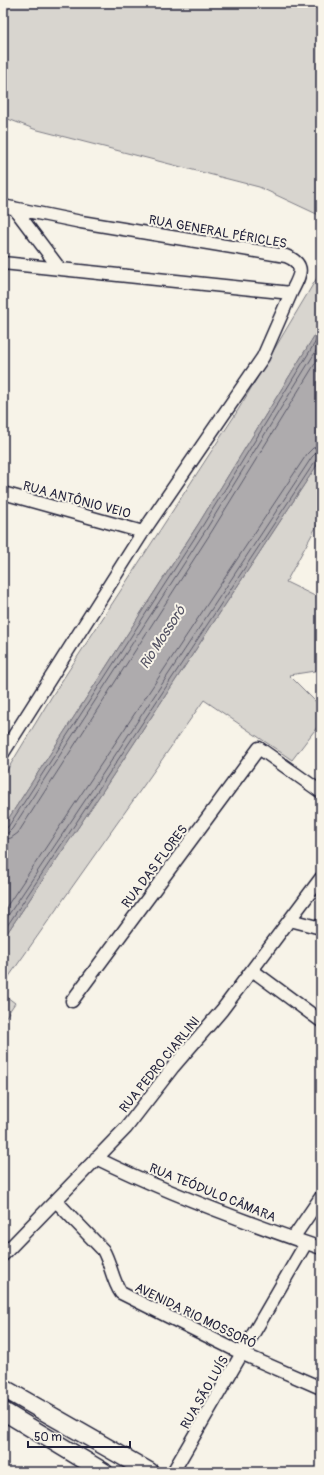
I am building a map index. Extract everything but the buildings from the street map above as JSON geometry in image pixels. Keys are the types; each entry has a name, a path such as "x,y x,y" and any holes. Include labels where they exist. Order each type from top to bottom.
{"main road":[{"path":"3,1388 150,1472"},
{"path":"3,1411 99,1471"}],"street":[{"name":"RUA GENERAL PÉRICLES","path":"9,207 60,269"},
{"name":"RUA GENERAL PÉRICLES","path":"9,207 81,222 286,256 294,259 300,266 300,272 291,293"},
{"path":"3,263 291,293 263,357 143,532 3,753"},
{"name":"RUA ANTÔNIO VEIO","path":"3,493 143,532"},
{"name":"RUA DAS FLORES","path":"72,1001 259,748 321,792"},
{"name":"RUA PEDRO CIARLINI","path":"3,1255 126,1128 173,1067 222,1010 321,878"},
{"path":"290,920 321,928"},
{"path":"252,970 321,1021"},
{"name":"RUA TEÓDULO CÂMARA","path":"96,1158 204,1206 321,1248"},
{"path":"293,1238 321,1197"},
{"name":"AVENIDA RIO MOSSORÓ","path":"56,1201 103,1250 111,1265 116,1286 121,1293 242,1354 321,1388"},
{"name":"RUA SÃO LUÍS","path":"173,1472 306,1243"}],"shaded area":[{"path":"3,3 321,3 321,216 259,187 34,129 3,117"},
{"path":"321,271 321,325 199,523 3,827 3,777 52,696 235,415"},
{"path":"321,459 321,518 286,582 321,599 321,670 289,675 321,707 321,722 292,760 204,700 3,985 3,939 104,789"},
{"path":"3,994 15,1003 3,1021"}],"water":[{"name":"Rio Mossoró","path":"321,325 321,459 104,789 3,939 3,827 199,523"}]}
